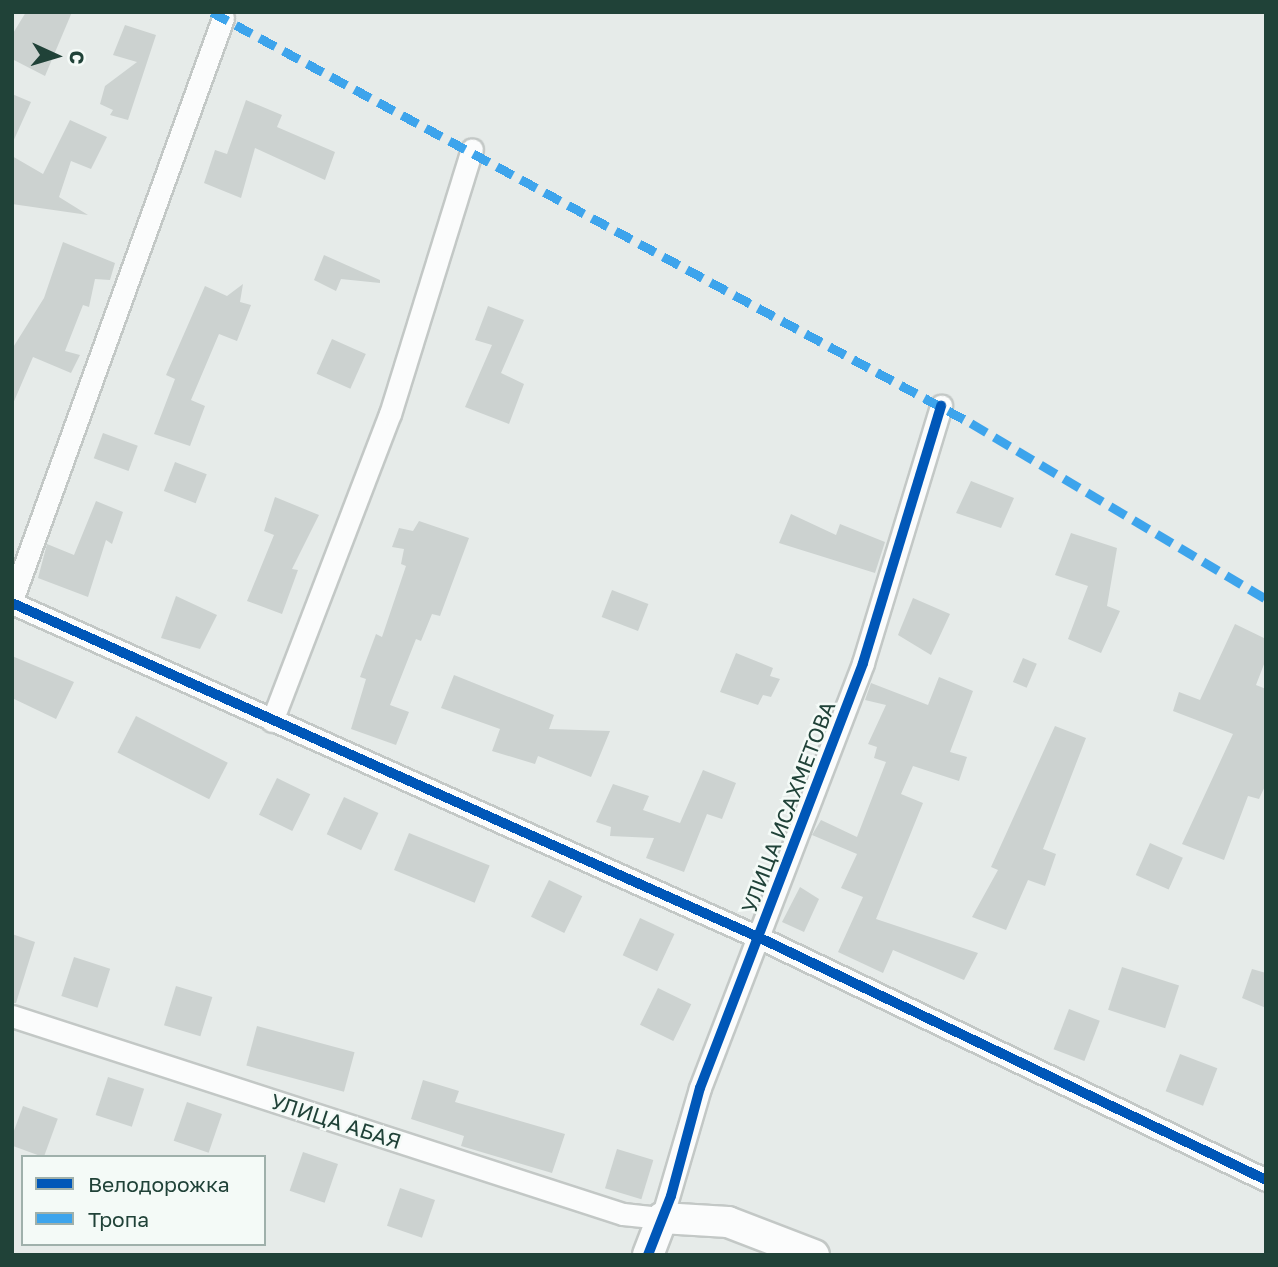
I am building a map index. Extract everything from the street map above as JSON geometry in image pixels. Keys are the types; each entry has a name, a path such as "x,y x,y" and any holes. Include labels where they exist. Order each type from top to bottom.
{"street":[{"path":"223,18 12,601 272,722 758,937 1266,1180"},
{"path":"272,722 390,414 472,149"},
{"name":"УЛИЦА ИСАХМЕТОВА","path":"662,1218 700,1088 863,663 941,406"},
{"name":"УЛИЦА АБАЯ","path":"12,1017 624,1214 662,1218"},
{"path":"648,1255 662,1218 728,1222 814,1255"}],"building":[{"path":"26,12 72,12 45,76 12,59 12,35"},
{"path":"125,25 156,35 128,120 110,115 113,110 100,104 105,86 137,62 113,55"},
{"path":"12,94 31,102 12,144"},
{"path":"246,100 282,115 277,127 335,152 325,180 255,148 241,198 204,183 215,150 227,154"},
{"path":"70,120 107,137 91,169 71,161 59,197 88,215 12,204 12,156 43,174"},
{"path":"63,242 115,263 110,280 95,279 89,307 83,305 65,351 80,355 71,373 33,357 12,406 12,349 44,298"},
{"path":"324,255 380,280 380,283 341,279 336,291 314,280"},
{"path":"243,284 240,302 251,305 237,341 219,334 191,400 205,406 190,446 154,434 175,379 166,375 205,286 227,296"},
{"path":"488,306 524,320 501,373 524,384 509,424 465,407 492,345 475,340"},
{"path":"332,339 366,354 350,389 317,374"},
{"path":"103,433 138,446 129,471 94,458"},
{"path":"175,462 207,474 196,503 164,491"},
{"path":"971,481 1014,498 1001,528 956,513"},
{"path":"275,497 319,515 292,569 298,570 282,614 247,601 274,535 264,531"},
{"path":"96,501 123,512 112,544 106,540 88,597 38,578 47,544 74,555"},
{"path":"791,514 836,535 840,524 885,542 875,573 779,543"},
{"path":"419,521 469,538 440,616 432,614 421,641 416,639 390,705 409,712 396,745 351,729 366,679 360,677 376,634 382,637 406,566 401,564 404,549 392,547 399,528 413,531"},
{"path":"1071,533 1117,548 1107,606 1120,611 1101,653 1068,639 1088,586 1055,575"},
{"path":"612,590 648,604 638,631 602,617"},
{"path":"176,596 217,615 200,649 161,638"},
{"path":"913,598 950,614 931,655 898,635"},
{"path":"1235,624 1266,639 1266,659 1256,685 1266,689 1266,784 1259,799 1248,796 1224,860 1182,844 1233,734 1173,711 1179,692 1200,700"},
{"path":"736,653 773,668 770,676 780,679 771,697 763,695 758,705 720,692"},
{"path":"12,656 74,682 56,719 12,698"},
{"path":"1023,658 1037,664 1027,688 1013,682"},
{"path":"454,675 554,715 549,729 610,731 591,777 538,756 535,764 492,751 500,729 441,708"},
{"path":"939,677 973,691 950,752 967,757 959,781 913,766 901,794 923,803 876,919 978,953 964,980 893,950 883,973 838,952 863,897 841,888 857,854 812,835 821,820 857,837 886,762 874,758 877,747 868,744 886,705 865,700 871,683 928,705"},
{"path":"136,716 228,763 209,799 117,753"},
{"path":"1055,726 1086,738 1043,849 1056,854 1045,886 1028,880 1006,930 972,917 998,870 991,867"},
{"path":"703,770 736,783 722,819 707,814 684,872 646,858 654,838 610,836 611,827 596,822 613,784 649,796 643,810 680,823"},
{"path":"277,778 310,794 292,831 259,815"},
{"path":"344,797 378,813 361,850 327,834"},
{"path":"409,833 490,866 475,903 394,870"},
{"path":"1150,843 1183,858 1169,890 1136,875"},
{"path":"549,880 582,896 564,933 531,917"},
{"path":"800,887 819,899 804,932 782,922"},
{"path":"640,918 674,934 657,971 623,955"},
{"path":"12,934 35,942 16,1003 12,1003"},
{"path":"74,957 110,969 97,1008 61,996"},
{"path":"1122,967 1179,986 1165,1028 1108,1010"},
{"path":"1252,969 1266,973 1266,1008 1242,998"},
{"path":"176,986 212,997 200,1036 164,1025"},
{"path":"658,988 691,1004 673,1041 640,1025"},
{"path":"1069,1009 1100,1021 1084,1061 1054,1049"},
{"path":"257,1026 355,1052 344,1092 246,1066"},
{"path":"1180,1054 1217,1068 1203,1106 1166,1091"},
{"path":"108,1077 144,1089 132,1127 96,1115"},
{"path":"423,1080 459,1091 455,1102 565,1134 552,1173 461,1146 464,1136 411,1119"},
{"path":"187,1102 222,1114 209,1153 174,1141"},
{"path":"23,1106 58,1119 45,1155 12,1146 12,1136"},
{"path":"617,1149 653,1160 641,1199 605,1188"},
{"path":"303,1152 338,1164 325,1203 290,1191"},
{"path":"400,1188 435,1200 422,1238 387,1226"}],"marked path":[{"path":"212,12 971,423 1266,599"}],"cycle path":[{"path":"648,1255 671,1196 700,1088 863,663 941,406"},
{"path":"12,603 758,937 1266,1180"}]}
